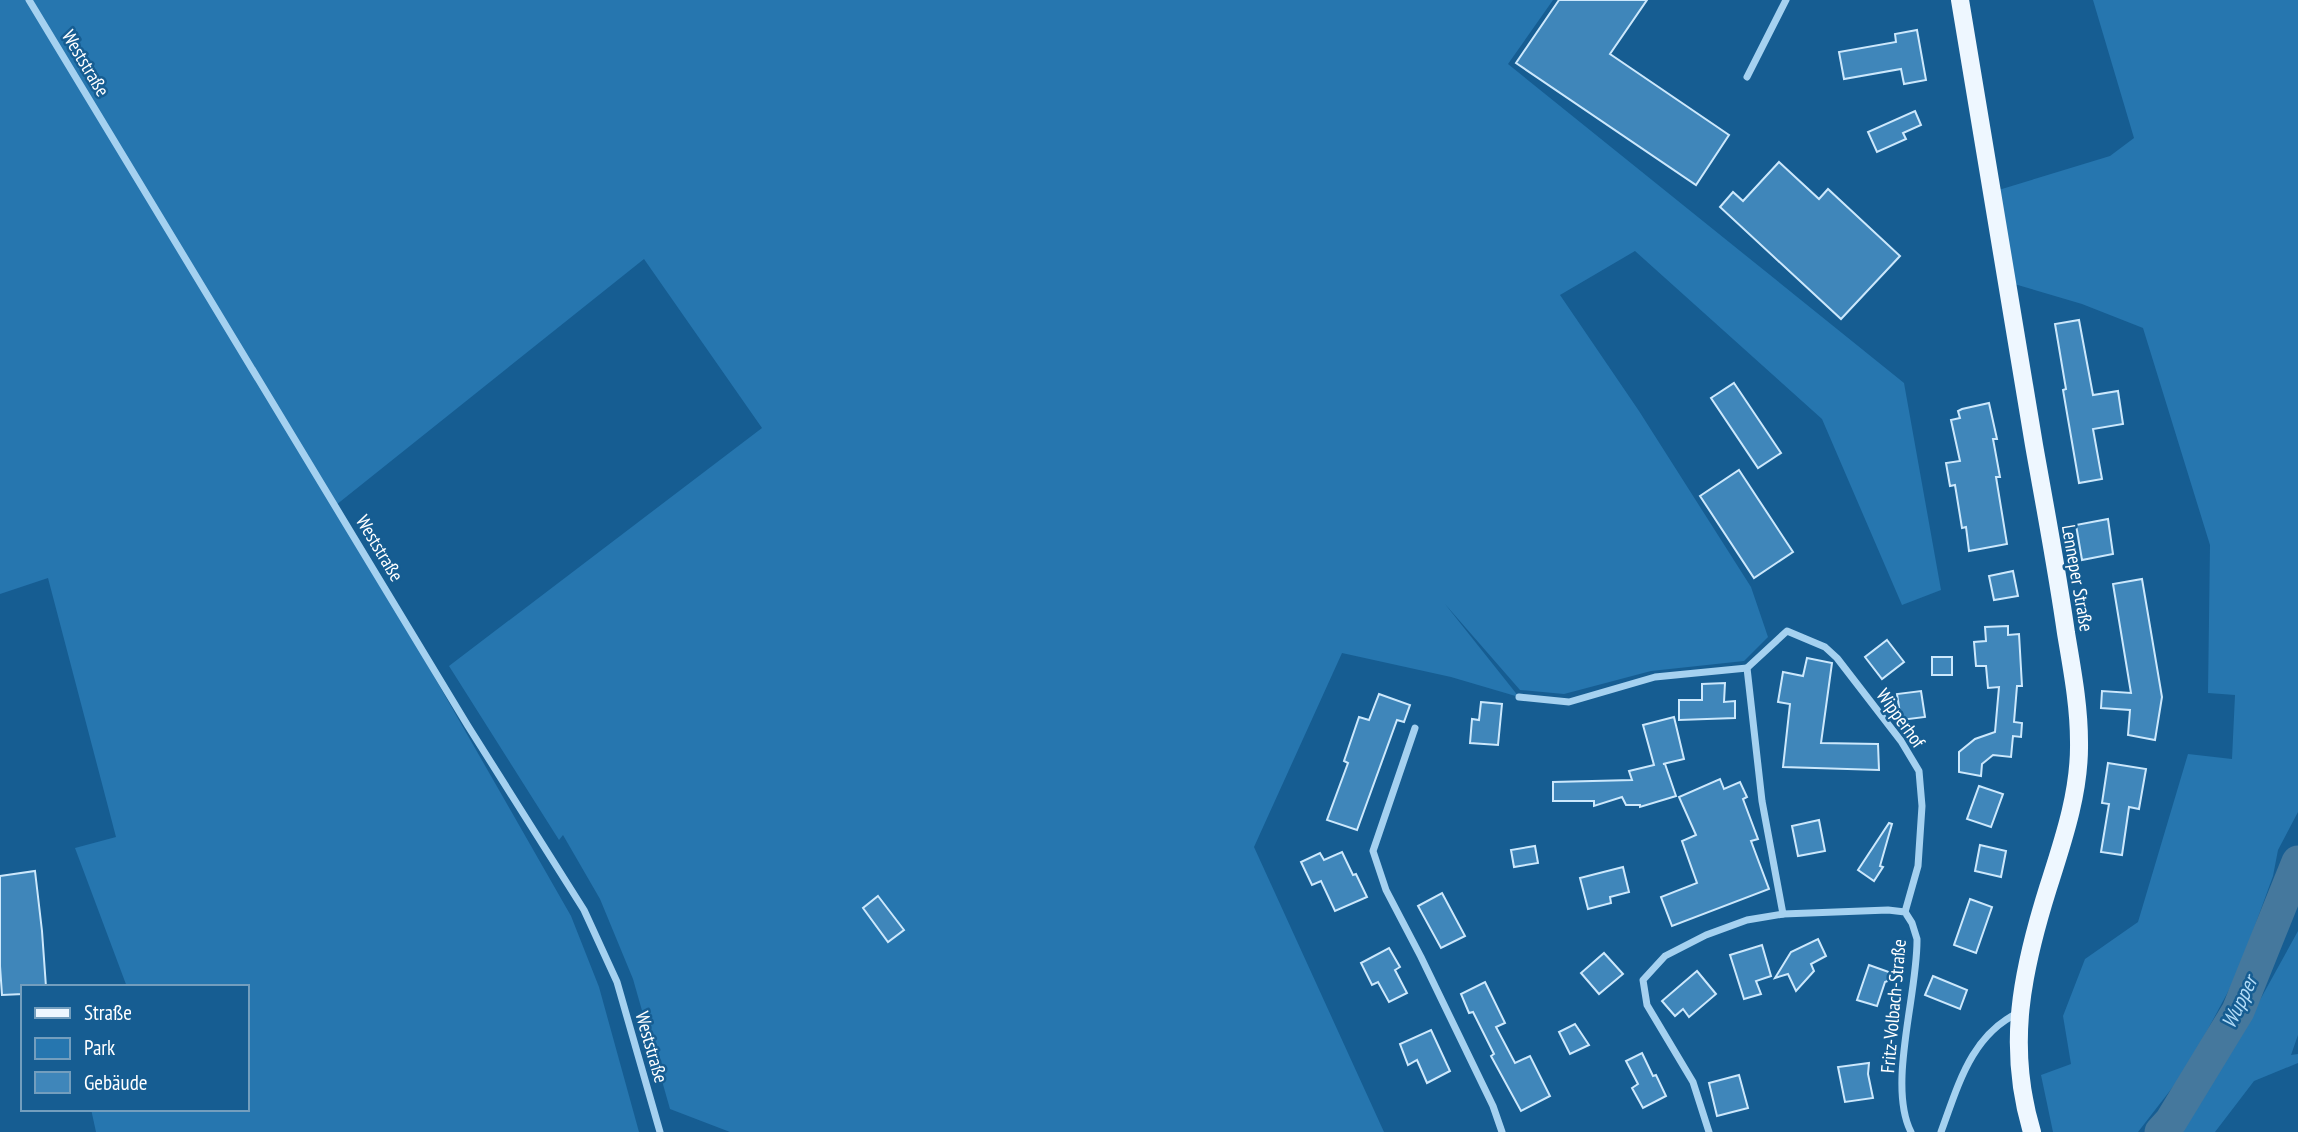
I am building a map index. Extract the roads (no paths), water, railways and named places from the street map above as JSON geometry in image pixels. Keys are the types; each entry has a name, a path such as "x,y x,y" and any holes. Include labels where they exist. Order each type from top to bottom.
{"main road":[{"name":"Lenneper Straße","path":"1960,0 2078,711 2077,782 2025,967 2020,1012 2019,1055 2032,1132"}],"street":[{"name":"Weststraße","path":"29,0 468,726 584,910 617,982 660,1132"},
{"path":"1747,77 1786,0"},
{"name":"Wipperhof","path":"1747,668 1787,631 1825,647 1837,658 1901,741 1919,771 1922,806 1918,866 1905,912"},
{"path":"1519,697 1569,702 1655,677 1747,668 1762,801 1783,914"},
{"path":"1415,728 1373,851 1386,890 1493,1105 1502,1132"},
{"name":"Fritz-Volbach-Straße","path":"1709,1132 1693,1083 1647,1005 1643,980 1665,956 1706,935 1747,920 1783,914 1888,910 1905,912 1915,928 1917,944 1901,1093 1905,1119 1911,1132"},
{"path":"1941,1132 1974,1052 2002,1020 2020,1012"}],"waterway":[{"name":"Wupper","path":"2161,1132 2171,1121 2238,1011 2298,862"}]}
